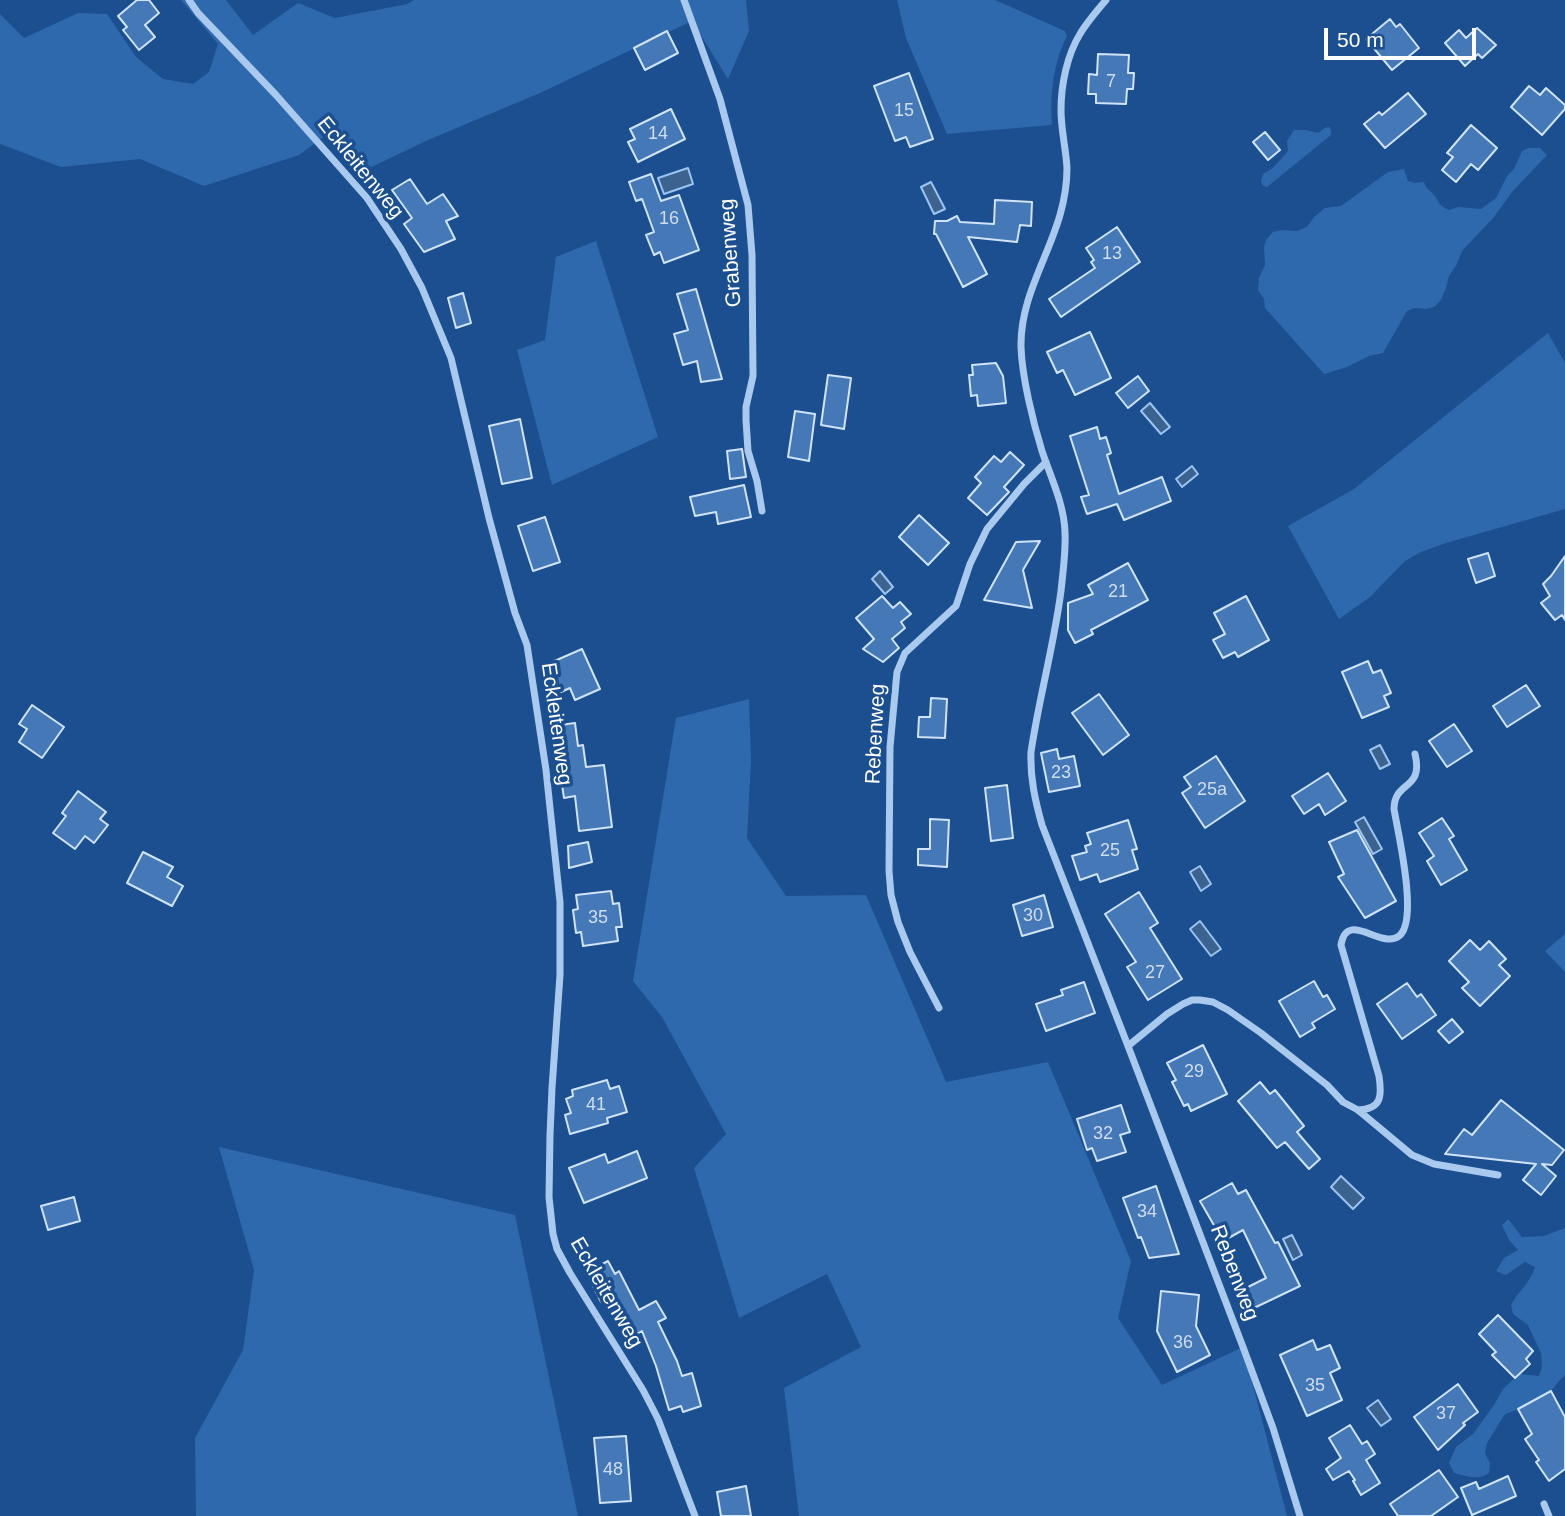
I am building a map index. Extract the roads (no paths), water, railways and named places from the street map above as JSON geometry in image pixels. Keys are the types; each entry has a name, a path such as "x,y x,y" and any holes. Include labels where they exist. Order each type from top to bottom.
{"street":[{"name":"Eckleitenweg","path":"189,0 367,198 401,249 422,288 451,358 496,543 515,613 527,645 547,782 560,939 549,1197 553,1234 570,1273 643,1390 658,1419 695,1516"},
{"name":"Grabenweg","path":"684,0 720,99 748,205 752,255 753,376 746,420 748,451 762,511"},
{"name":"Rebenweg","path":"1106,0 1081,31 1066,70 1061,111 1067,169 1066,189 1060,215 1031,287 1022,329 1024,375 1046,462 1062,509 1065,531 1065,556 1058,610 1031,752 1032,791 1042,825 1273,1428 1300,1516"},
{"name":"Rebenweg","path":"939,1008 910,952 891,895 890,747 897,672 905,653 956,606 970,564 987,529 1046,462"},
{"path":"1358,1110 1368,1110 1375,1106 1381,1090 1343,954 1342,936 1352,930 1392,939 1399,936 1407,923 1407,881 1394,801 1398,793 1409,785 1416,775 1418,766 1415,754"},
{"path":"1128,1046 1167,1013 1183,1004 1192,1000 1213,1002 1261,1033 1327,1085 1343,1102 1358,1110 1412,1155 1434,1164 1498,1175"},
{"path":"1544,1504 1549,1516"}]}
